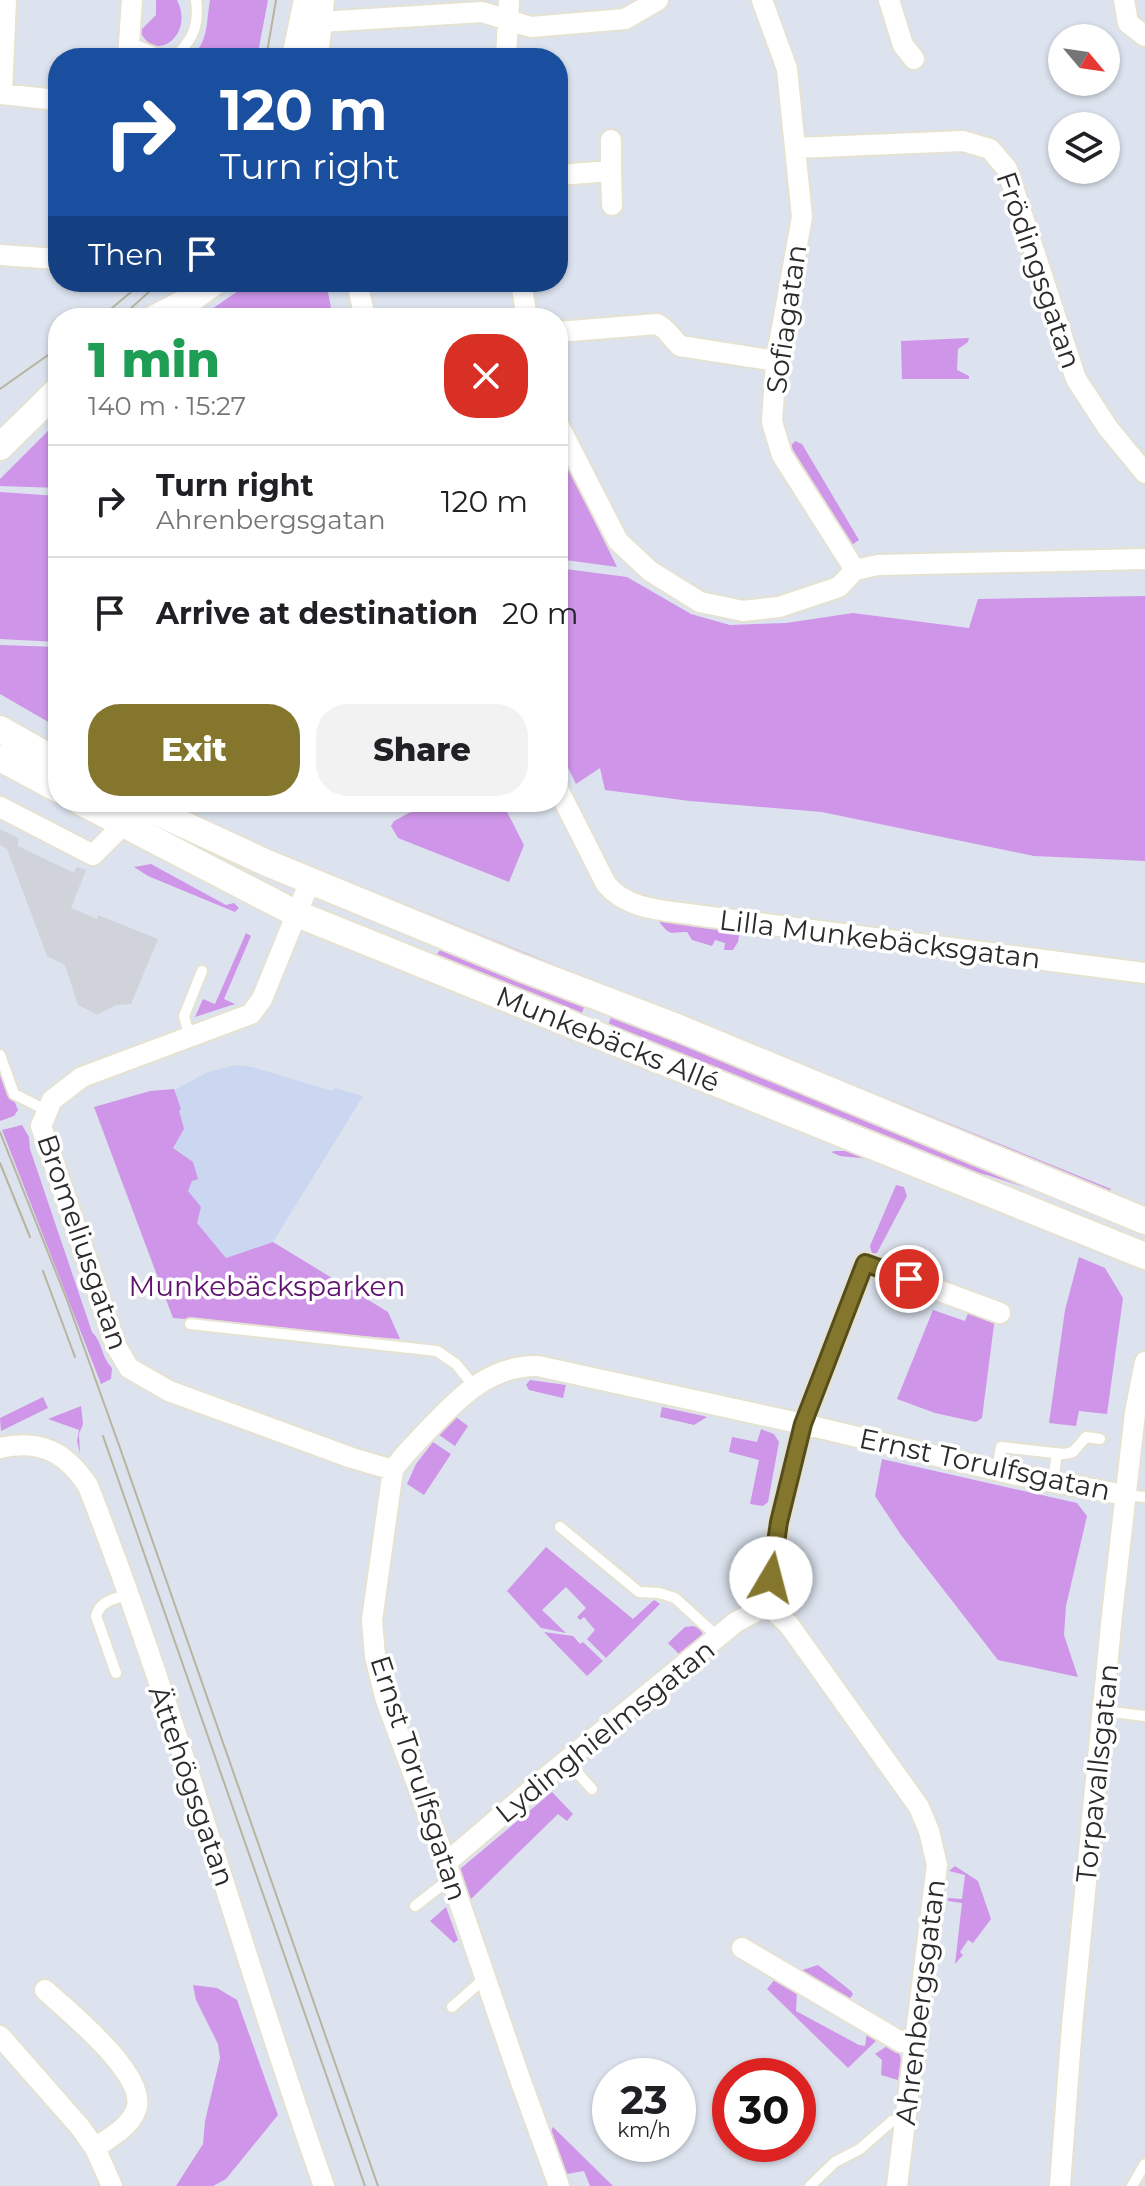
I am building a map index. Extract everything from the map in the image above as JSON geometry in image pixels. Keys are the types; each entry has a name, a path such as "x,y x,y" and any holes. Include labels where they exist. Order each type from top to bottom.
{"street":[{"path":"6,0 1,94 48,99"},
{"path":"128,48 132,0"},
{"path":"316,7 482,12 509,10 531,27 625,19 658,0"},
{"name":"Sofiagatan","path":"762,0 787,69 802,217 776,361 772,422 782,455 855,570"},
{"path":"889,0 903,45 914,59"},
{"path":"1124,0 1128,23 1145,36"},
{"path":"299,48 316,7"},
{"path":"315,48 316,7"},
{"path":"507,48 509,10"},
{"path":"611,140 612,205"},
{"name":"Frödingsgatan","path":"796,148 963,141 990,149 1007,169 1076,379 1108,428 1145,473"},
{"path":"568,174 611,171"},
{"path":"0,255 48,258"},
{"path":"165,308 180,292"},
{"path":"174,308 200,292"},
{"path":"568,331 657,324 667,329 672,340 680,346 776,361"},
{"path":"0,422 48,389"},
{"path":"0,447 48,400"},
{"path":"568,444 618,541 650,571 700,602 743,611 779,607 839,587 855,570 878,565 1145,559"},
{"path":"0,729 48,756"},
{"path":"0,758 48,784"},
{"path":"0,807 93,855 122,826"},
{"name":"Lilla Munkebäcksgatan","path":"568,809 606,884 616,897 638,906 1145,973"},
{"name":"Munkebäcks Allé","path":"98,812 295,913 1145,1256"},
{"name":"Munkebäcks Allé","path":"156,812 310,881 679,1028 1145,1221"},
{"name":"Bromeliusgatan","path":"310,881 262,999 251,1014 82,1077 62,1090 46,1110 41,1126 116,1346 129,1368 144,1379 196,1403 393,1470"},
{"path":"768,1605 779,1522 803,1424 865,1263 1000,1313"},
{"name":"Torpavallsgatan","path":"1060,2186 1072,2026 1104,1711 1135,1496 1145,1362"},
{"name":"Ernst Torulfsgatan","path":"559,2186 385,1697 375,1656 372,1620 393,1470 450,1407 474,1386 505,1370 538,1366 997,1470 1135,1496"},
{"name":"Ättehögsgatan","path":"0,1448 19,1444 47,1449 68,1461 88,1486 185,1755 295,2104 324,2186"},
{"name":"Lydinghielmsgatan","path":"449,1871 566,1760 736,1622 768,1605"},
{"name":"Ahrenbergsgatan","path":"768,1605 789,1625 919,1807 929,1831 937,1865 897,2186"},
{"path":"742,1948 901,2042 914,2044"},
{"path":"45,1990 106,2046 137,2088 137,2109 130,2120 95,2148"},
{"path":"0,2036 80,2127 95,2148 112,2186"}],"lane":[{"path":"186,0 198,13"},
{"path":"183,48 194,33 198,13 196,0"},
{"path":"190,1038 184,1016 202,971"},
{"path":"0,1055 14,1094 46,1110"},
{"path":"190,1324 437,1351 456,1364 474,1386"},
{"path":"997,1470 1001,1447 1073,1452 1086,1437 1100,1439"},
{"path":"1053,1482 1057,1453"},
{"path":"560,1527 639,1592 675,1598 719,1638"},
{"path":"116,1673 96,1616 104,1603 128,1594"},
{"path":"1104,1711 1145,1716"},
{"path":"566,1760 592,1789"},
{"path":"415,1906 449,1871"},
{"path":"452,2007 485,1978"},
{"path":"810,2186 835,2162 860,2149 892,2121 905,2124"},
{"path":"1132,2186 1145,2164"}],"shaded area":[{"path":"0,829 18,838 18,846 74,873 77,867 86,870 71,908 97,919 98,915 158,939 131,1004 116,1005 97,1015 78,1005 65,965 47,956 7,849 0,845"},
{"path":"236,1065 332,1091 335,1088 363,1096 273,1242 226,1258 197,1223 155,1093 170,1092 208,1072"}],"green space":[{"path":"156,0 177,0 181,13 177,34 163,45 147,41 140,31 156,15"},
{"path":"210,0 268,0 259,48 199,48 207,24"},
{"path":"237,292 328,292 331,308 213,308"},
{"path":"969,338 958,349 957,370 969,379 902,379 901,341"},
{"path":"48,431 48,488 0,486 0,479"},
{"path":"795,441 802,444 859,540 849,547 792,453 790,447"},
{"path":"568,467 617,567 568,560"},
{"path":"0,492 48,495 48,641 0,639"},
{"path":"568,569 627,577 691,614 730,625 786,623 853,613 969,628 978,599 1145,596 1145,861 1034,856 822,812 605,790 600,768 576,784 568,768"},
{"path":"0,645 48,647 48,722 0,694"},
{"path":"411,812 507,812 524,845 509,882 398,838 391,826"},
{"path":"282,854 600,983 599,988 280,857"},
{"path":"151,864 226,905 234,903 239,908 235,912 148,876 134,867"},
{"path":"658,920 740,930 738,942 733,950 724,950 725,943 715,940 712,946 692,940 687,932 669,932"},
{"path":"246,933 251,936 224,999 235,1004 195,1017 203,999 215,1004"},
{"path":"440,950 469,958 585,1004 581,1016 435,957"},
{"path":"617,989 1111,1189 1108,1194 616,992"},
{"path":"612,1015 1025,1182 1024,1187 960,1170 607,1028"},
{"path":"3,1072 18,1110 14,1116 0,1121 0,1075"},
{"name":"Munkebäcksparken","path":"174,1089 184,1129 173,1148 193,1162 198,1179 192,1181 188,1191 201,1207 197,1223 226,1258 273,1242 388,1312 400,1339 173,1318 94,1107 150,1091"},
{"path":"22,1125 29,1137 30,1149 92,1332 112,1368 111,1379 101,1384 2,1130"},
{"path":"861,1151 1112,1256 1110,1258 870,1159 831,1152"},
{"path":"896,1185 904,1187 907,1196 877,1253 872,1254 870,1246"},
{"path":"1079,1257 1105,1268 1123,1298 1107,1414 1079,1411 1076,1426 1049,1423 1065,1310"},
{"path":"970,1308 995,1317 982,1418 976,1422 935,1413 897,1399 933,1310 965,1321"},
{"path":"530,1380 566,1385 563,1398 529,1390 526,1385"},
{"path":"43,1397 48,1408 1,1431 0,1418"},
{"path":"81,1406 80,1454 77,1441 79,1430 48,1419"},
{"path":"662,1407 707,1417 694,1425 660,1417"},
{"path":"456,1417 468,1426 455,1446 439,1435"},
{"path":"761,1429 774,1434 779,1442 768,1502 763,1506 750,1504 759,1460 729,1452 732,1437 757,1442"},
{"path":"433,1442 451,1454 424,1495 407,1484 416,1464"},
{"path":"882,1459 1077,1503 1087,1516 1066,1606 1064,1635 1078,1677 998,1660 901,1535 875,1496"},
{"path":"546,1547 633,1619 654,1600 660,1604 606,1658 587,1639 595,1630 584,1617 580,1620 577,1617 586,1608 566,1587 542,1610 566,1633 541,1628 507,1591"},
{"path":"685,1627 701,1629 703,1635 680,1655 668,1643"},
{"path":"544,1632 573,1636 603,1661 587,1676"},
{"path":"552,1792 573,1814 567,1821 558,1814 470,1900 460,1869"},
{"path":"955,1866 978,1881 991,1919 973,1943 968,1940 960,1952 963,1955 955,1964 962,1903 948,1901 948,1898 962,1899 965,1875 949,1871"},
{"path":"446,1907 458,1940 454,1943 430,1921"},
{"path":"818,1965 851,1991 853,1994 848,2002 796,1972"},
{"path":"775,1979 797,1992 796,2011 859,2045 865,2046 867,2032 879,2038 848,2068 767,1989"},
{"path":"193,1985 217,1988 237,2000 278,2115 226,2179 213,2186 176,2186 203,2144 205,2121 220,2058 218,2044 196,2000"},
{"path":"890,2044 901,2060 898,2080 881,2075 882,2060 875,2054"},
{"path":"553,2127 613,2186 590,2186 584,2171 567,2174 551,2131"}],"tram line":[{"path":"268,48 276,0"},
{"path":"112,308 131,292"},
{"path":"131,308 149,292"},
{"path":"0,389 48,355"},
{"path":"0,1132 67,1300 378,2186"},
{"path":"0,1163 30,1237"},
{"path":"43,1271 75,1357"},
{"path":"103,1436 365,2186"}],"route":[{"path":"771,1578 779,1522 803,1424 865,1263 909,1279"}]}
